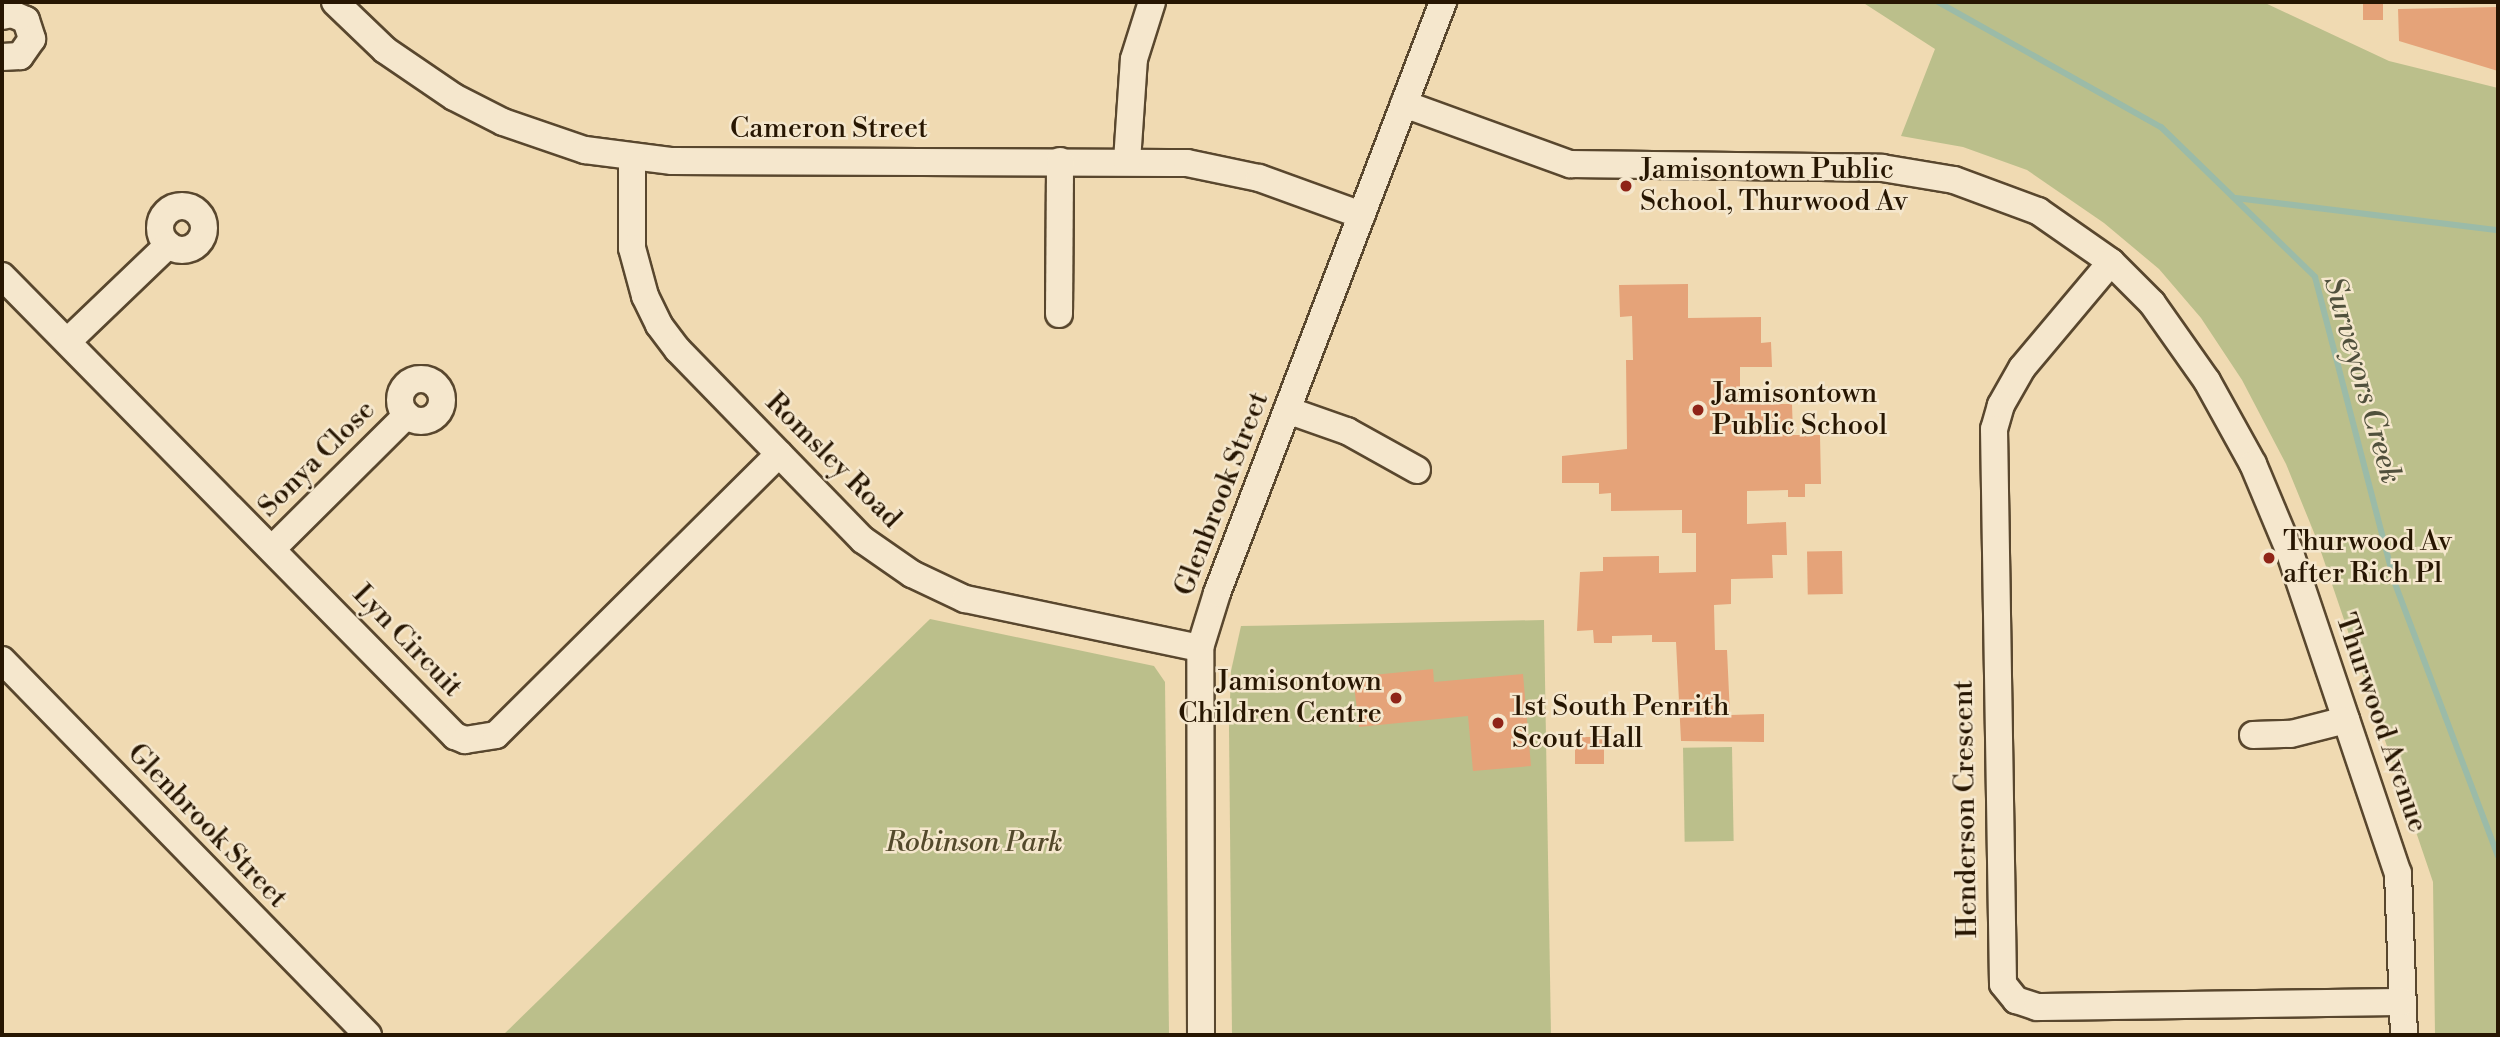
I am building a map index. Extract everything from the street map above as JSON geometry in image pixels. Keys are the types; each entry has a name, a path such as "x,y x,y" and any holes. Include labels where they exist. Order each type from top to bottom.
{"street":[{"path":"1127,162 1134,59 1152,2"},
{"name":"Glenbrook Street","path":"1201,1035 1200,649 1287,410 1443,2"},
{"name":"Cameron Street","path":"338,3 406,66 479,111 554,141 632,158 1127,162 1224,168 1361,215"},
{"path":"2,16 19,16 32,32 26,52 13,58 2,57"},
{"name":"Thurwood Avenue","path":"1404,104 1570,164 1882,168 1944,178 2018,201 2056,222 2111,262 2172,330 2221,404 2253,464 2289,550 2400,885 2404,1035"},
{"name":"Romsley Road","path":"632,158 632,248 652,312 678,350 863,540 946,592 1200,649"},
{"path":"1059,314 1060,161"},
{"path":"68,341 167,245"},
{"name":"Henderson Crescent","path":"2111,262 2022,368 2007,392 1994,429 2003,984 2016,1000 2037,1007 2403,1002"},
{"name":"Lyn Circuit","path":"2,276 455,736 485,740 524,709 779,454"},
{"path":"1287,410 1354,434 1417,470"},
{"name":"Sonya Close","path":"272,549 407,415"},
{"name":"Glenbrook Street","path":"2,660 354,1031"},
{"path":"2253,735 2291,734 2346,720"}],"green space":[{"path":"1862,2 2263,2 2389,61 2498,88 2498,1035 2435,1035 2433,882 2317,540 2286,464 2242,380 2201,318 2159,269 2104,223 2027,170 1963,147 1901,136 1935,49"},
{"name":"Robinson Park","path":"930,619 1154,666 1165,682 1169,1035 503,1035"},
{"path":"1544,620 1551,1035 1232,1035 1229,728 1231,671 1241,626"},
{"path":"1732,747 1734,841 1685,842 1683,748"}],"building":[{"path":"2363,2 2383,2 2383,20 2363,20"},
{"path":"2498,7 2498,71 2399,41 2398,9"},
{"path":"1688,284 1688,318 1761,317 1761,343 1771,342 1772,367 1740,367 1740,404 1792,404 1793,435 1820,435 1821,484 1805,484 1805,497 1788,497 1788,490 1747,491 1747,524 1786,522 1787,555 1772,555 1773,578 1731,579 1731,604 1714,605 1715,650 1727,650 1730,715 1764,714 1764,742 1681,741 1676,642 1652,642 1652,635 1612,636 1612,643 1594,643 1593,630 1577,631 1580,572 1603,571 1603,557 1659,556 1659,573 1696,572 1696,533 1682,533 1682,510 1611,511 1611,493 1599,494 1599,483 1562,483 1562,456 1627,449 1626,360 1633,360 1632,316 1620,317 1619,285"},
{"path":"1842,551 1843,594 1808,595 1807,552"},
{"path":"1433,669 1434,682 1523,674 1531,766 1473,771 1468,716 1359,727 1353,677"},
{"path":"1575,737 1604,737 1604,764 1575,764"}],"waterway":[{"name":"Surveyors Creek","path":"1938,2 2161,127 2315,277 2394,581 2498,856"},
{"path":"2236,198 2498,230"}],"place":[{"name":"Jamisontown Public School, Thurwood Av","path":"1626,186"},
{"name":"Jamisontown Public School","path":"1698,410"},
{"name":"Thurwood Av after Rich Pl","path":"2269,558"},
{"name":"Jamisontown Children Centre","path":"1396,698"},
{"name":"1st South Penrith Scout Hall","path":"1498,723"}]}
